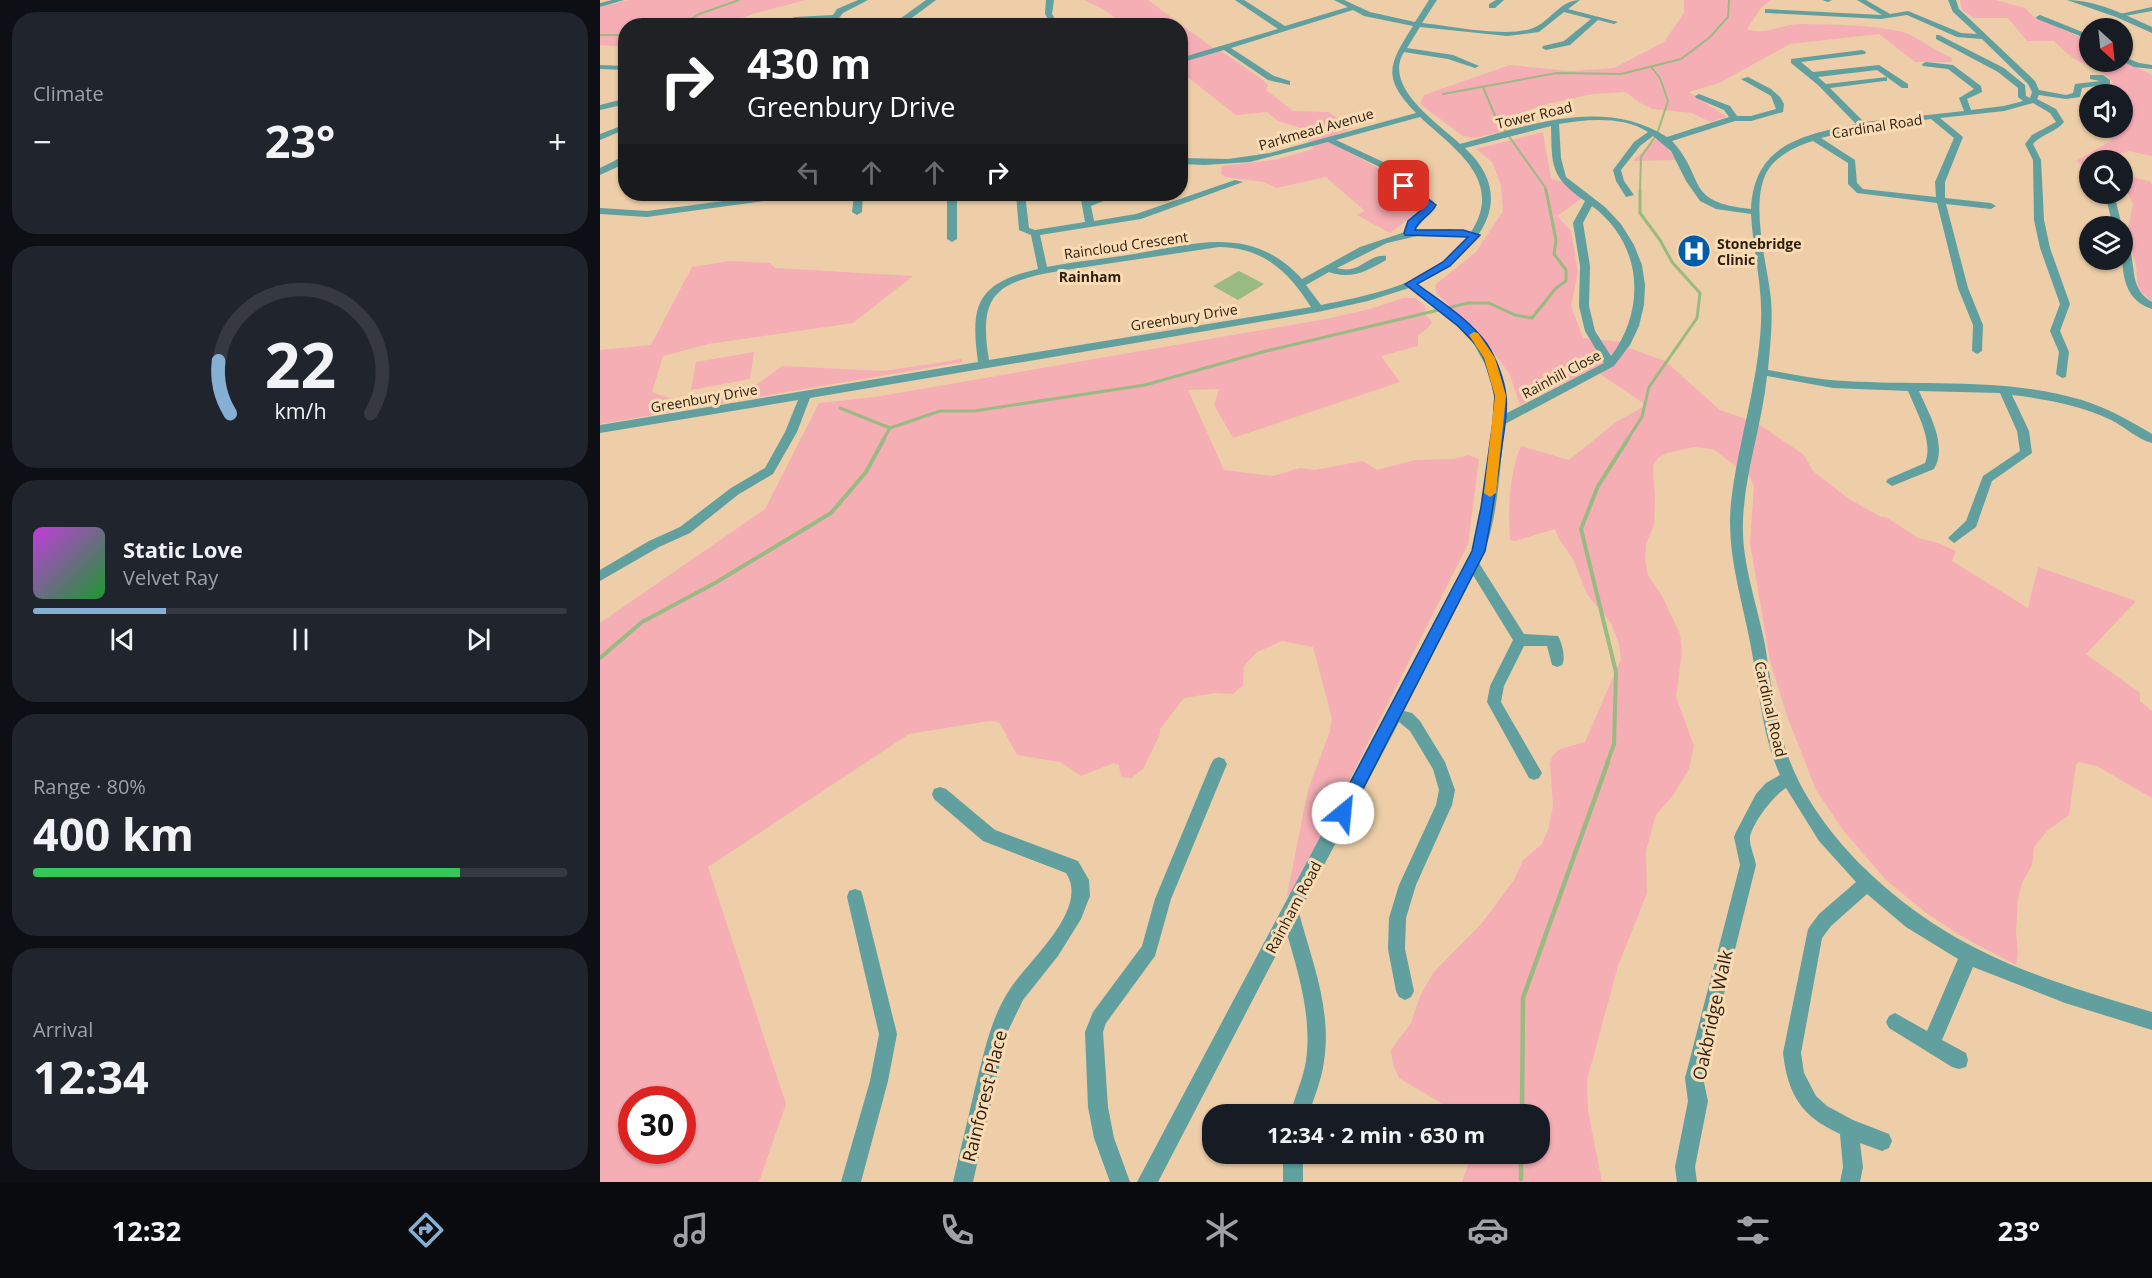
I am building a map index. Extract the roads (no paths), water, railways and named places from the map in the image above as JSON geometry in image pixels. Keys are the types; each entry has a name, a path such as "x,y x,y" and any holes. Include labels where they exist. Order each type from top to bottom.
{"street":[{"path":"600,5 616,0"},
{"path":"814,18 834,17 844,9 864,0"},
{"path":"906,18 932,0"},
{"path":"1049,18 1047,10 1050,0"},
{"path":"1239,0 1284,29"},
{"path":"1338,0 1385,19 1417,25 1518,34 1536,30 1574,2"},
{"name":"Greenbury Drive","path":"600,429 1318,309 1364,299 1410,284 1446,264 1475,235 1485,213 1485,185 1476,166 1403,94 1398,84 1395,64 1401,49 1433,0"},
{"path":"1492,6 1500,0"},
{"path":"1557,0 1574,2"},
{"path":"1643,0 1652,2"},
{"path":"1861,0 1889,16"},
{"path":"1952,0 1956,10 2032,83 2033,98"},
{"path":"2071,0 2119,15 2152,30"},
{"path":"1188,59 1353,8"},
{"path":"2119,15 2152,9"},
{"path":"1563,10 1614,22"},
{"path":"1768,11 1889,16 1913,14 1960,35 1984,37"},
{"path":"2040,17 2079,33"},
{"path":"1546,48 1567,43 1596,18"},
{"path":"1939,37 2007,74 2022,87 2022,97 2071,97 2077,95 2076,89 2081,85 2107,82 2100,77 2093,77"},
{"path":"1225,48 1271,78 1287,83"},
{"path":"1401,49 1450,57 1474,66"},
{"path":"1862,52 1794,61 1825,86 1863,126"},
{"path":"2133,63 2152,67"},
{"path":"1926,64 1950,67 1978,88 1979,90 1963,98 1969,113"},
{"path":"600,67 618,68"},
{"path":"1811,75 1879,67 1905,86"},
{"path":"1666,140 1734,118 1751,119 1776,112 1781,108 1773,94 1745,79"},
{"path":"1825,86 1884,79"},
{"path":"1698,96 1727,108 1734,118"},
{"path":"2033,98 2054,111 2060,122 2053,129 2031,139 2029,144 2037,160 2039,220 2045,248 2065,304 2055,331 2064,352 2062,374"},
{"name":"Cardinal Road","path":"2033,98 2019,106 1863,126 1813,137 1794,145 1766,167 1756,193 1755,212 1766,302 1762,372 1740,482 1736,525 1740,566 1766,702 1780,755 1797,795 1816,825 1866,884 1918,927 1968,957 2024,981 2152,1021"},
{"path":"600,108 618,105"},
{"name":"Parkmead Avenue","path":"1188,162 1235,162 1269,157 1423,114"},
{"path":"1934,117 1959,137 1940,182 1940,200 1954,258 1978,325 1977,351"},
{"name":"Tower Road","path":"1459,147 1555,122 1582,118 1610,119 1653,132 1666,140 1676,150 1694,190 1703,200 1719,207 1755,212"},
{"name":"Rainhill Close","path":"1499,422 1610,364 1621,352 1634,327 1642,283 1630,246 1613,221 1563,179 1559,166 1555,122"},
{"path":"600,137 618,129"},
{"path":"1629,195 1620,181 1617,170 1637,144 1653,132"},
{"path":"1813,137 1852,162 1853,184 1857,190 1991,206"},
{"path":"1329,139 1389,168 1395,178 1431,205 1429,211 1412,224 1409,233"},
{"path":"602,169 618,162"},
{"path":"1188,167 1197,163"},
{"path":"1188,199 1238,182"},
{"path":"1590,200 1578,223 1585,266 1584,306 1590,331 1610,364"},
{"path":"600,211 647,214 743,201"},
{"path":"857,212 858,201"},
{"path":"952,201 952,239"},
{"path":"1021,201 1024,230 1035,233 1137,217 1183,201"},
{"path":"1085,201 1090,225"},
{"path":"1035,233 1043,271"},
{"path":"1302,283 1373,244 1409,233 1475,235"},
{"name":"Raincloud Crescent","path":"984,364 980,327 982,307 986,299 992,292 1012,280 1043,271 1231,245 1259,252 1290,272 1302,283 1318,309"},
{"path":"1328,268 1351,274 1383,258"},
{"path":"2130,270 2130,287 2135,297 2152,306"},
{"name":"Rainham Road","path":"1147,1182 1395,714 1473,564 1483,536 1499,422 1500,396 1497,379 1481,345 1462,323 1410,284"},
{"path":"1762,372 1824,383 2044,393 2083,404 2122,421 2152,439"},
{"path":"1892,482 1930,466 1934,462 1933,442 1912,387"},
{"path":"1954,538 1971,524 1987,479 2026,453 2024,435 2004,390"},
{"path":"600,576 654,544 685,530 735,491 769,471 791,432 806,395"},
{"path":"1473,564 1520,640"},
{"path":"1520,640 1553,640 1557,661"},
{"path":"1520,640 1497,686 1494,702 1534,773"},
{"path":"1395,714 1407,718 1423,736 1445,778 1447,790 1444,804 1403,896 1398,916 1397,953 1405,991"},
{"path":"1120,1182 1104,1138 1098,1107 1094,1032 1099,1018 1149,950 1163,899 1219,764"},
{"name":"Oakbridge Walk","path":"1686,1174 1698,1101 1694,1078 1748,865 1742,837 1762,799 1772,788 1790,778"},
{"name":"Rainforest Place","path":"940,794 989,836 1072,867 1079,874 1083,884 1078,907 1068,926 1023,985 1005,1014 998,1032 963,1182"},
{"path":"1866,884 1825,920 1814,935 1792,1053 1793,1073 1800,1090 1824,1117 1882,1141"},
{"path":"851,1182 884,1062 888,1034 855,897"},
{"path":"1290,912 1313,1000 1316,1023 1315,1061 1303,1104"},
{"path":"1931,1044 1968,957"},
{"path":"1895,1022 1959,1060"},
{"path":"1849,1129 1853,1167 1850,1182"},
{"path":"1293,1164 1293,1182"}],"waterway":[{"path":"693,18 739,0"},
{"path":"1443,94 1557,73 1621,74 1681,59 1709,38 1728,17 1729,0"},
{"path":"600,35 618,35"},
{"path":"1640,192 1641,157 1657,134 1668,101 1660,78 1652,68"},
{"path":"1483,87 1496,118 1545,187 1546,192"},
{"path":"890,428 940,411 974,411 1145,385 1262,352 1468,303 1489,303 1515,315 1532,318 1556,288 1566,281 1566,270 1554,254 1556,240 1546,190"},
{"path":"1627,440 1642,417 1649,387 1697,318 1700,293 1672,262 1660,240 1640,213 1640,192"},
{"path":"840,408 890,428"},
{"path":"883,440 890,428"},
{"path":"600,658 642,622 715,583 831,513 866,472 884,439"},
{"path":"1607,763 1614,744 1616,672 1581,529 1598,486 1628,439"},
{"path":"1522,1104 1523,998 1608,762"},
{"path":"1521,1164 1521,1179"}],"place":[{"name":"Stonebridge Clinic","path":"1694,251"}],"district":[{"name":"Rainham","path":"1090,276"}]}
